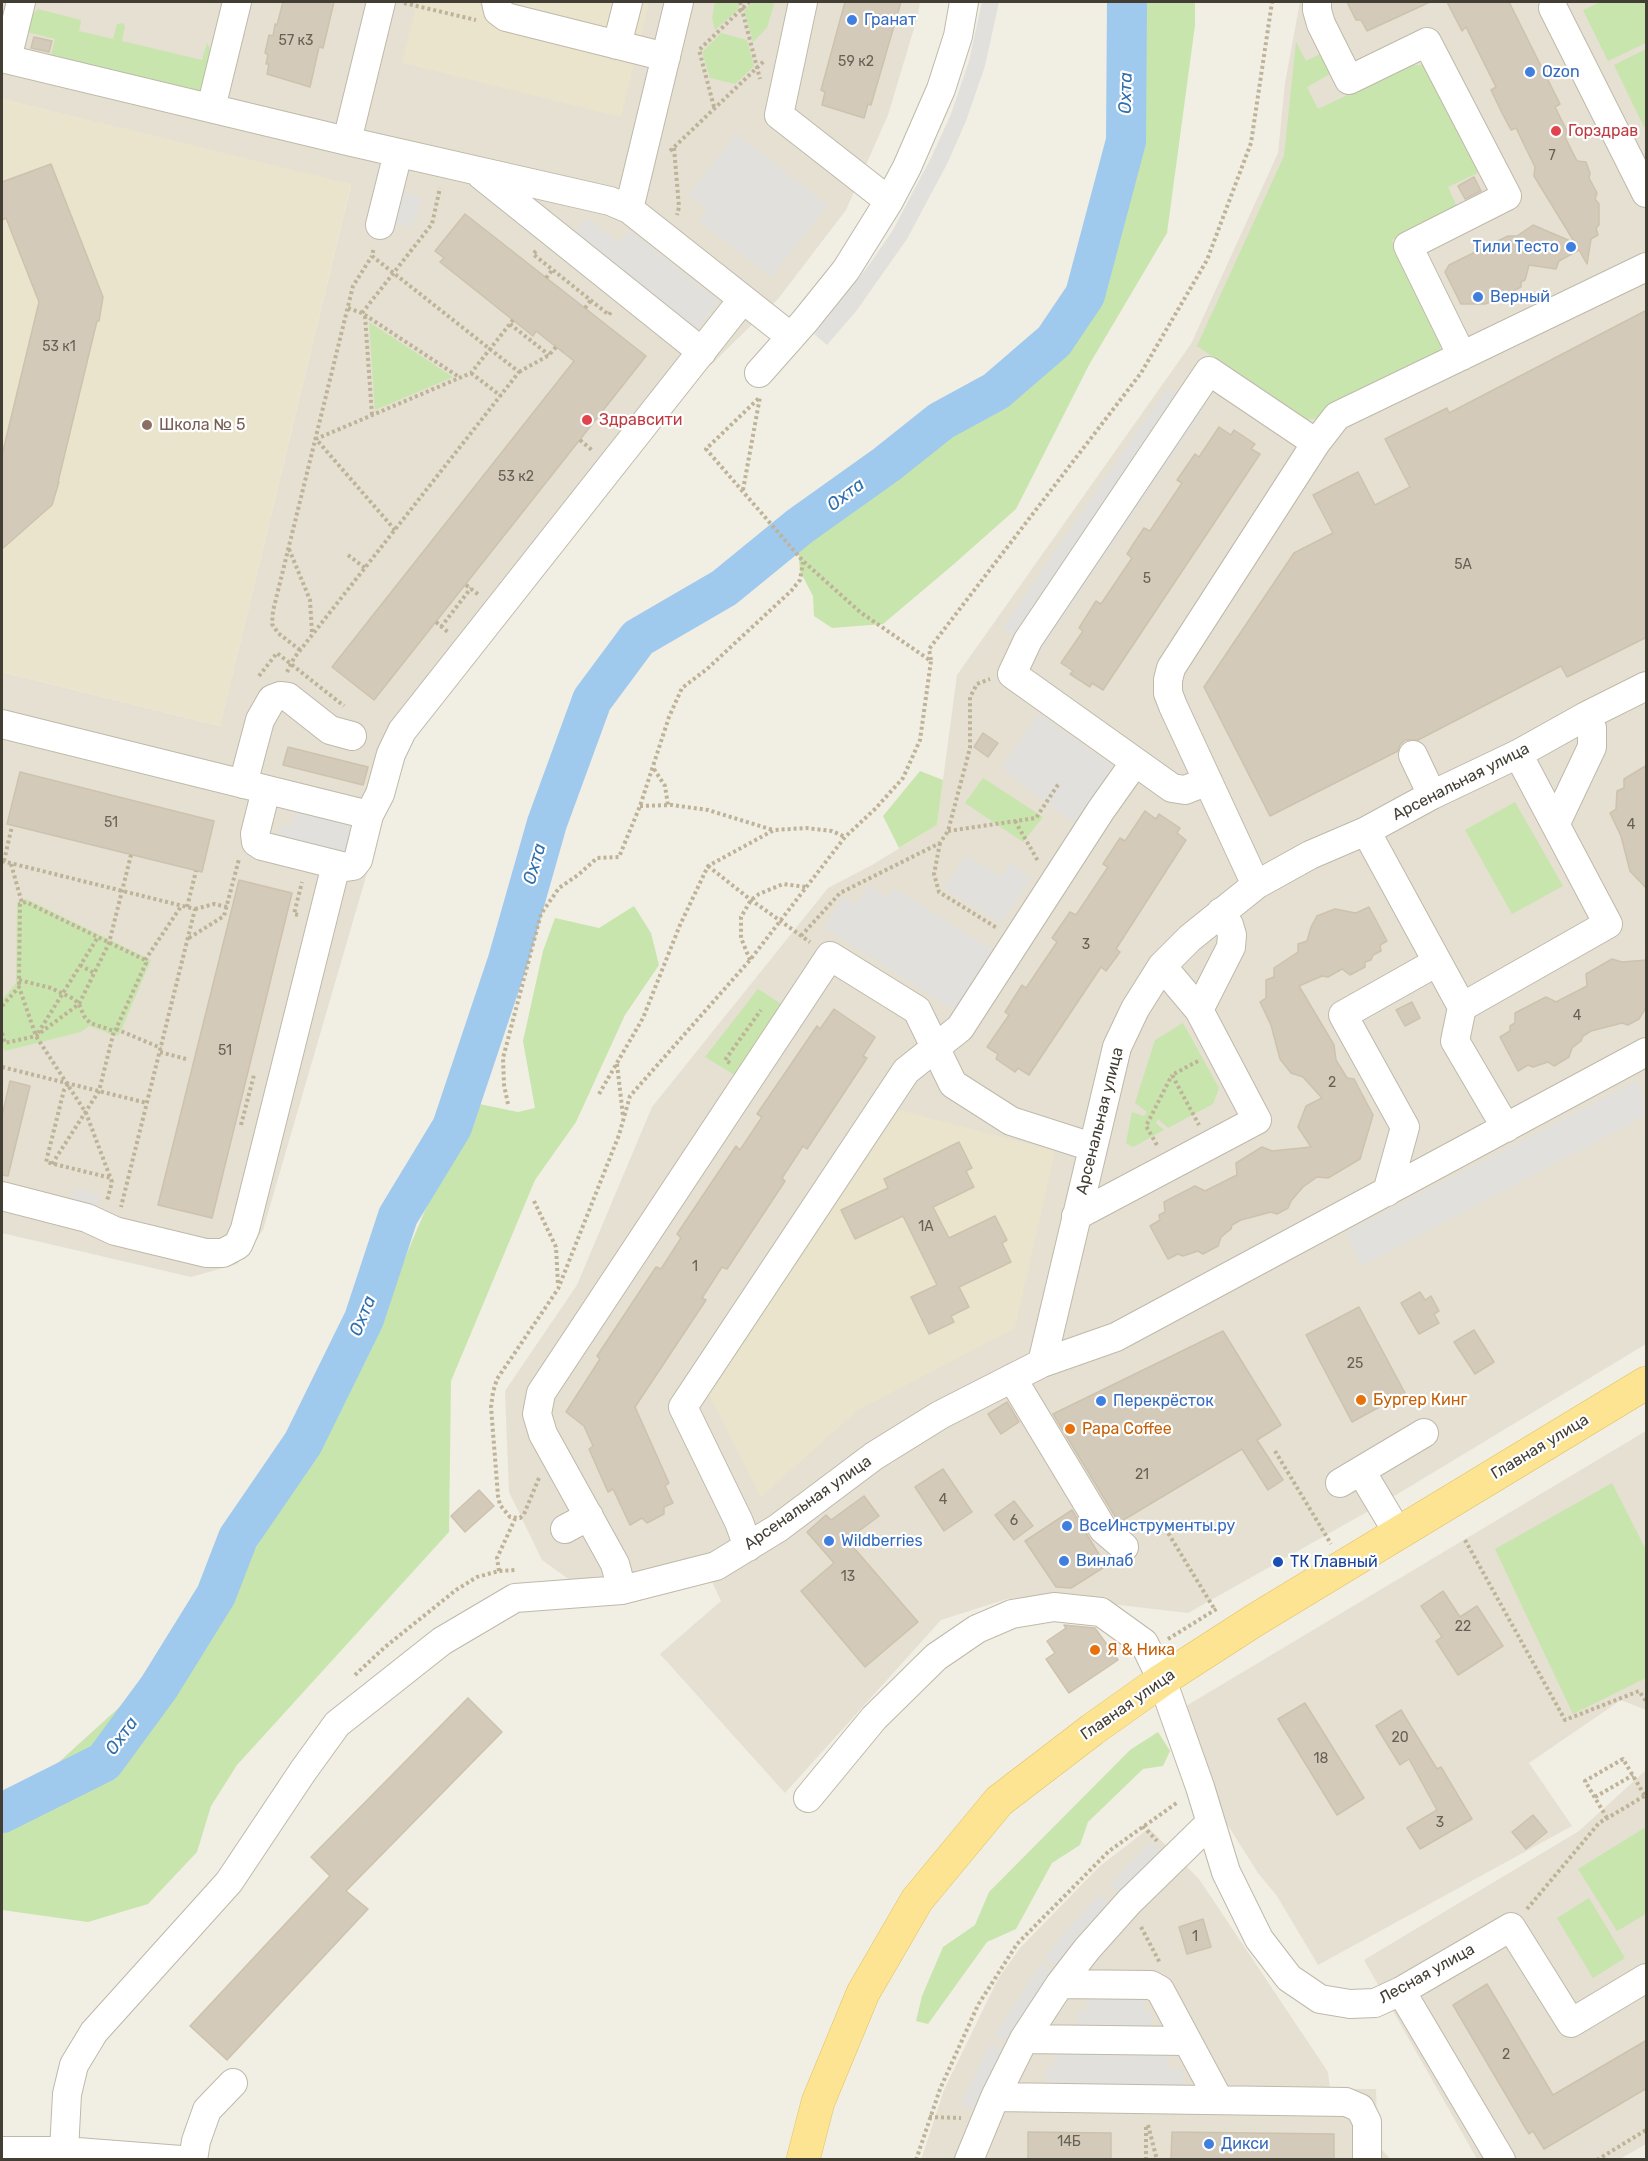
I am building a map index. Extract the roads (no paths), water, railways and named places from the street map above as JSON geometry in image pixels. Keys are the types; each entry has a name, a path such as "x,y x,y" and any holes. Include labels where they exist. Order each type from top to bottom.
{"main road":[{"name":"Главная улица","path":"803,2160 818,2102 863,1992 917,1900 999,1801 1162,1680 1255,1620 1647,1383"}],"street":[{"path":"21,2 4,59 610,201 629,209 791,337"},
{"path":"210,108 237,2"},
{"path":"347,141 381,2"},
{"path":"617,45 628,2"},
{"path":"629,209 679,2"},
{"path":"803,2 778,115 889,201"},
{"path":"759,385 791,337 846,270 889,201 941,88 958,36 964,2"},
{"path":"1317,2 1321,24 1349,80 1427,42 1507,196 1408,246 1462,356"},
{"path":"1557,4 1647,193"},
{"path":"497,6 506,17 666,57"},
{"path":"380,225 398,153"},
{"path":"475,170 702,352"},
{"path":"1256,885 1168,693 1171,668 1316,443 1337,417 1647,267"},
{"path":"352,736 330,730 288,698 280,696 272,699 260,720 254,787 256,842 262,846 336,865 353,866 358,860 369,815 380,794 391,754 402,731 743,299"},
{"path":"1208,781 1185,790 1172,788 1012,674 1028,640 1209,371 1316,443"},
{"name":"Арсенальная улица","path":"64,2151 67,2094 74,2065 94,2032 229,1882 303,1770 337,1724 442,1641 515,1598 622,1590 716,1566 778,1528 874,1456 940,1415 1042,1363 1092,1147 1118,1047 1135,1009 1162,966 1190,938 1256,885 1310,855 1366,831 1432,795 1518,754 1586,716 1647,687"},
{"path":"1556,823 1592,747 1592,728 1586,716"},
{"path":"2,724 369,815"},
{"path":"1462,1007 1608,924 1518,754"},
{"path":"1413,755 1432,795"},
{"path":"748,1547 739,1522 683,1407 906,1071 960,1028 1135,762"},
{"path":"1366,831 1462,1007 1455,1041 1506,1128"},
{"path":"2,1196 87,1218 108,1228 206,1253 223,1253 238,1245 245,1230 336,865"},
{"path":"1199,1010 1232,947 1229,925 1221,912"},
{"path":"622,1590 615,1564 577,1523 537,1414 541,1393 830,956 917,1010 953,1084 1011,1120 1092,1147"},
{"path":"1387,1192 1405,1127 1343,1015 1437,962"},
{"path":"1076,1216 1257,1120 1199,1010 1162,966"},
{"path":"1042,1363 1116,1337 1647,1052"},
{"path":"1012,1378 1103,1529 1124,1547"},
{"path":"1398,1533 1351,1477 1424,1433"},
{"name":"Лесная улица","path":"808,1798 874,1718 936,1657 977,1629 1012,1614 1054,1607 1101,1612 1144,1642 1162,1680 1200,1787 1226,1872 1259,1939 1289,1978 1320,1999 1350,2004 1375,2003 1401,1991 1510,1927 1571,2024 1647,1977"},
{"path":"969,2160 995,2097 1024,2039 1060,1984 1087,1949 1130,1902 1210,1824"},
{"path":"1060,1984 1151,1985 1160,1990 1219,2100"},
{"path":"1401,1991 1501,2160"},
{"path":"1024,2039 1187,2041"},
{"path":"194,2160 196,2141 207,2110 233,2083"},
{"path":"995,2097 1346,2102 1360,2108 1366,2122 1366,2160"},
{"path":"2,2151 64,2151 181,2160"}],"waterway":[{"name":"Охта","path":"2,1813 104,1762 159,1687 216,1595 238,1538 303,1443 364,1319 398,1216 452,1127 508,960 547,823 592,700 638,638 724,588 800,526 887,464 941,421 996,391 1054,341 1085,295 1126,141 1127,2"}],"place":[{"name":"Гранат","path":"852,20"},
{"name":"Ozon","path":"1530,72"},
{"name":"Горздрав","path":"1556,131"},
{"name":"Тили Тесто","path":"1571,247"},
{"name":"Верный","path":"1478,297"},
{"name":"Здравсити","path":"587,420"},
{"name":"Школа № 5","path":"147,425"},
{"name":"Бургер Кинг","path":"1361,1400"},
{"name":"Перекрёсток","path":"1101,1401"},
{"name":"Papa Coffee","path":"1070,1429"},
{"name":"ВсеИнструменты.ру","path":"1067,1526"},
{"name":"Wildberries","path":"829,1541"},
{"name":"Винлаб","path":"1064,1561"},
{"name":"ТК Главный","path":"1278,1562"},
{"name":"Я & Ника","path":"1095,1650"},
{"name":"Дикси","path":"1209,2144"}]}
